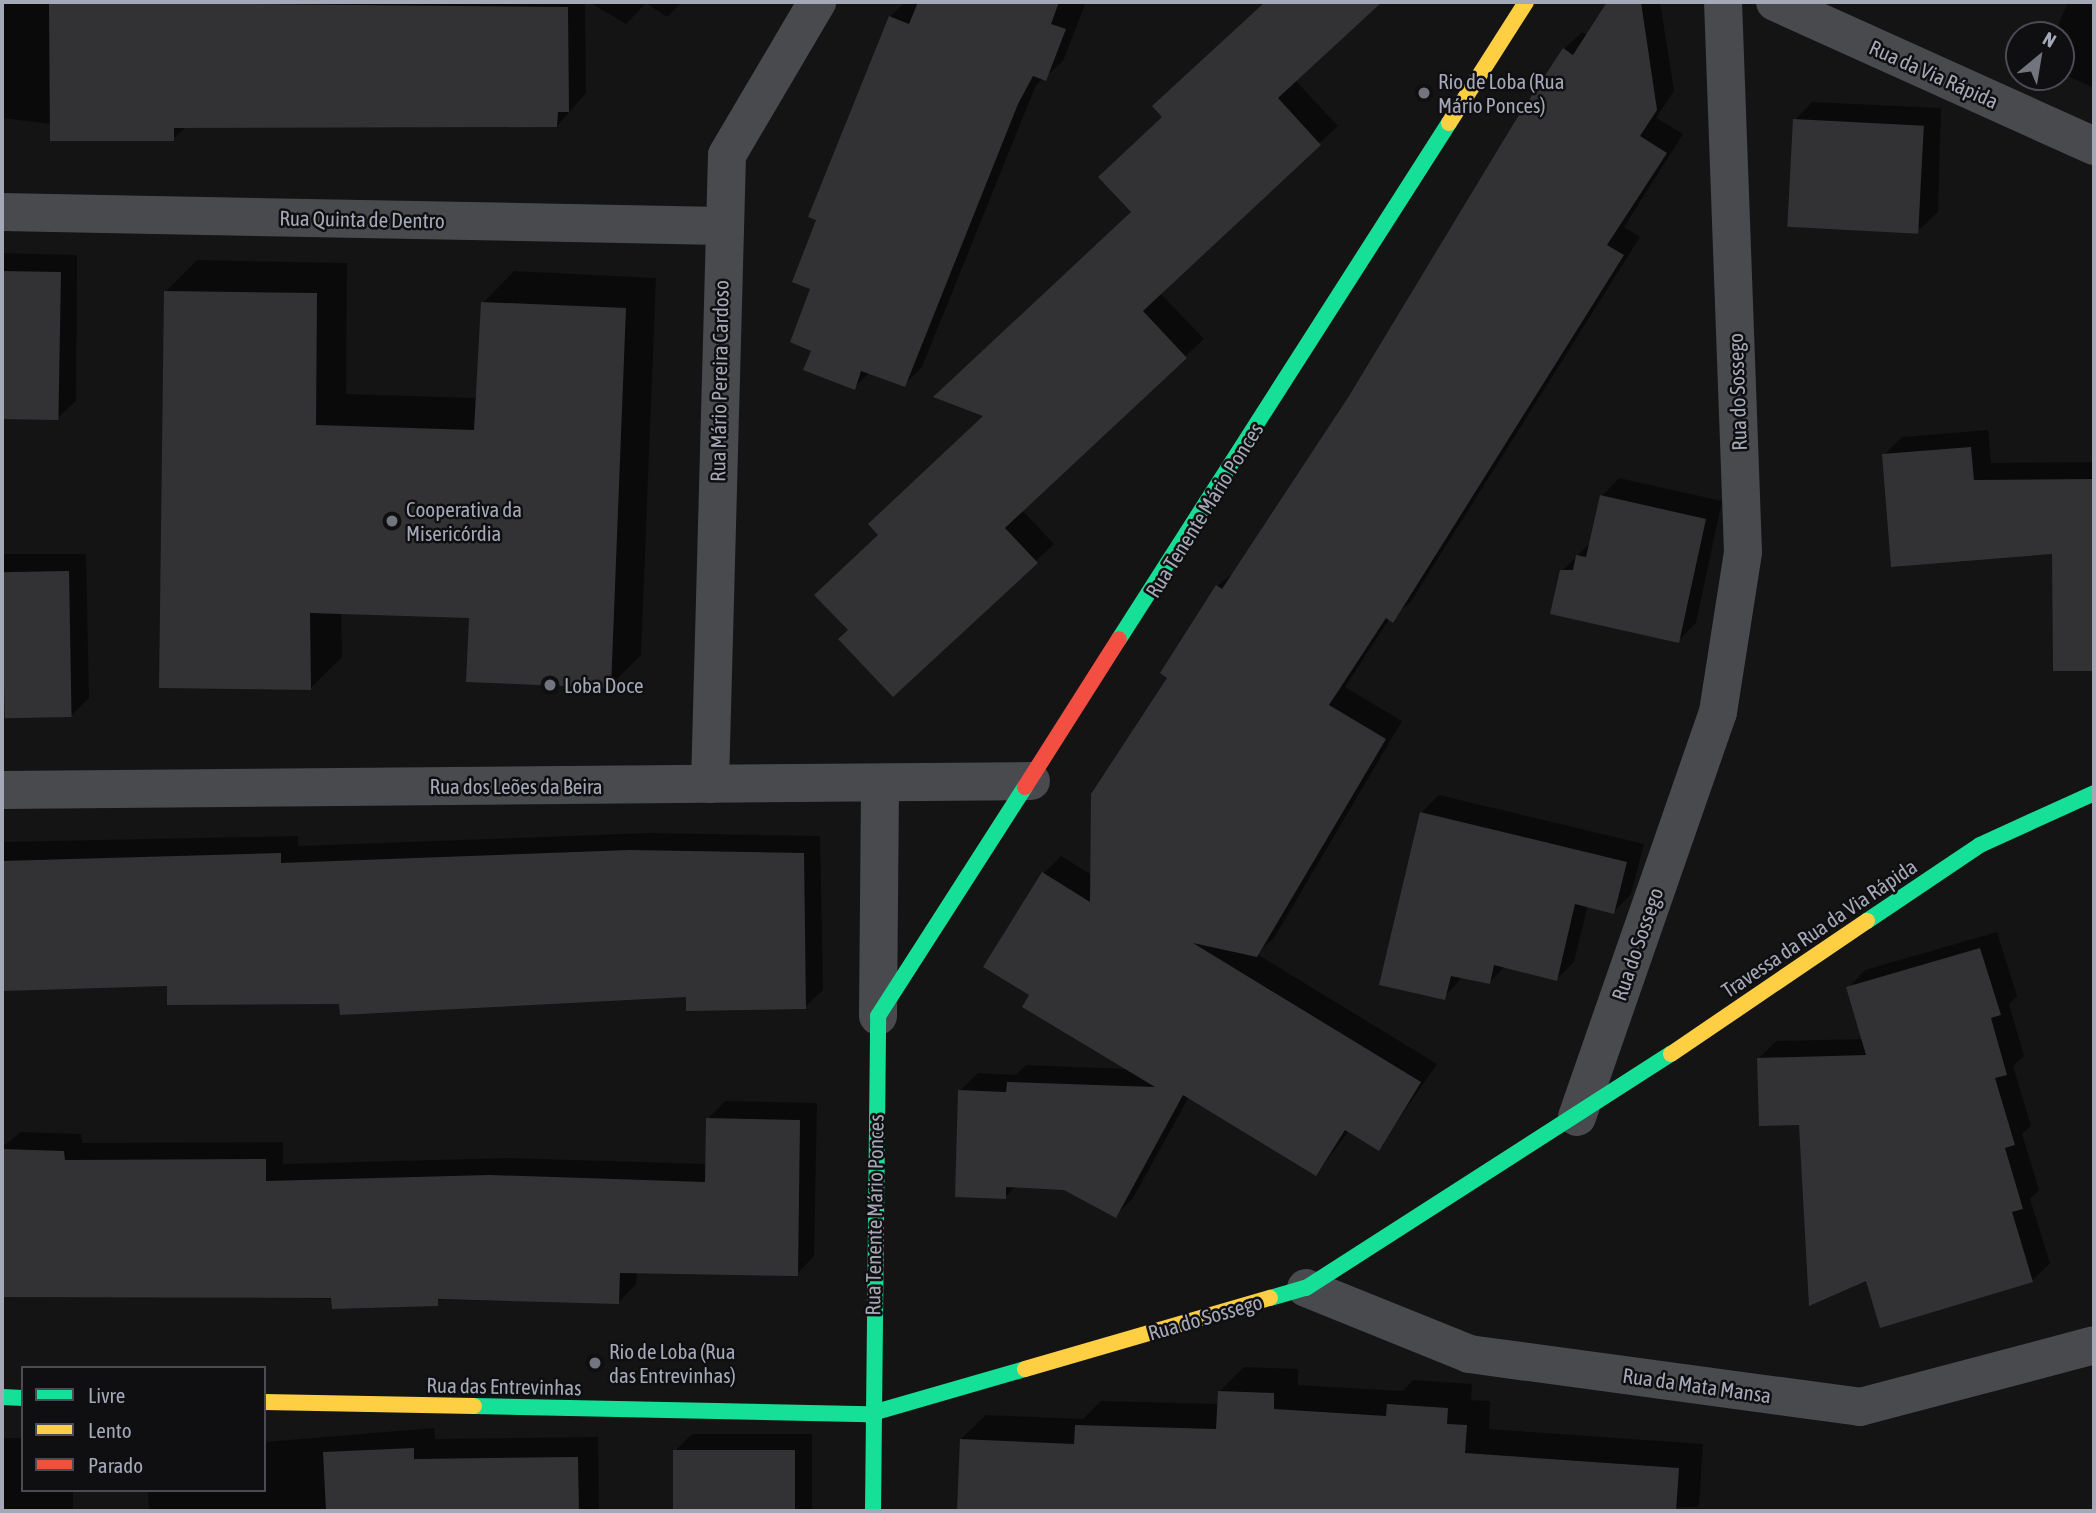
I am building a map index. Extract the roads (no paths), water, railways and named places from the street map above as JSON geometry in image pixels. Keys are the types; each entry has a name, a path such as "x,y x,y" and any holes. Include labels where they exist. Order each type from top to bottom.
{"street":[{"name":"Rua Mário Pereira Cardoso","path":"710,784 722,226 727,155 817,2"},
{"name":"Rua Tenente Mário Ponces","path":"878,1016 1031,781 1526,2"},
{"name":"Rua do Sossego","path":"870,1414 1306,1288 1577,1117 1718,712 1743,552 1723,2"},
{"name":"Rua da Via Rápida","path":"1775,2 2094,146"},
{"name":"Rua Quinta de Dentro","path":"2,212 722,226"},
{"name":"Rua dos Leões da Beira","path":"2,790 1031,781"},
{"name":"Rua Tenente Mário Ponces","path":"873,1511 870,1414 880,783"},
{"name":"Travessa da Rua da Via Rápida","path":"1577,1117 1980,845 2094,793"},
{"name":"Rua da Mata Mansa","path":"1306,1288 1469,1354 1860,1407 2094,1345"},
{"path":"2,1397 21,1398"},
{"name":"Rua das Entrevinhas","path":"266,1402 870,1414"}],"place":[{"name":"Rio de Loba (Rua Mário Ponces)","path":"1424,93"},
{"name":"Cooperativa da Misericórdia","path":"392,521"},
{"name":"Loba Doce","path":"550,685"},
{"name":"Rio de Loba (Rua das Entrevinhas)","path":"595,1363"}]}
